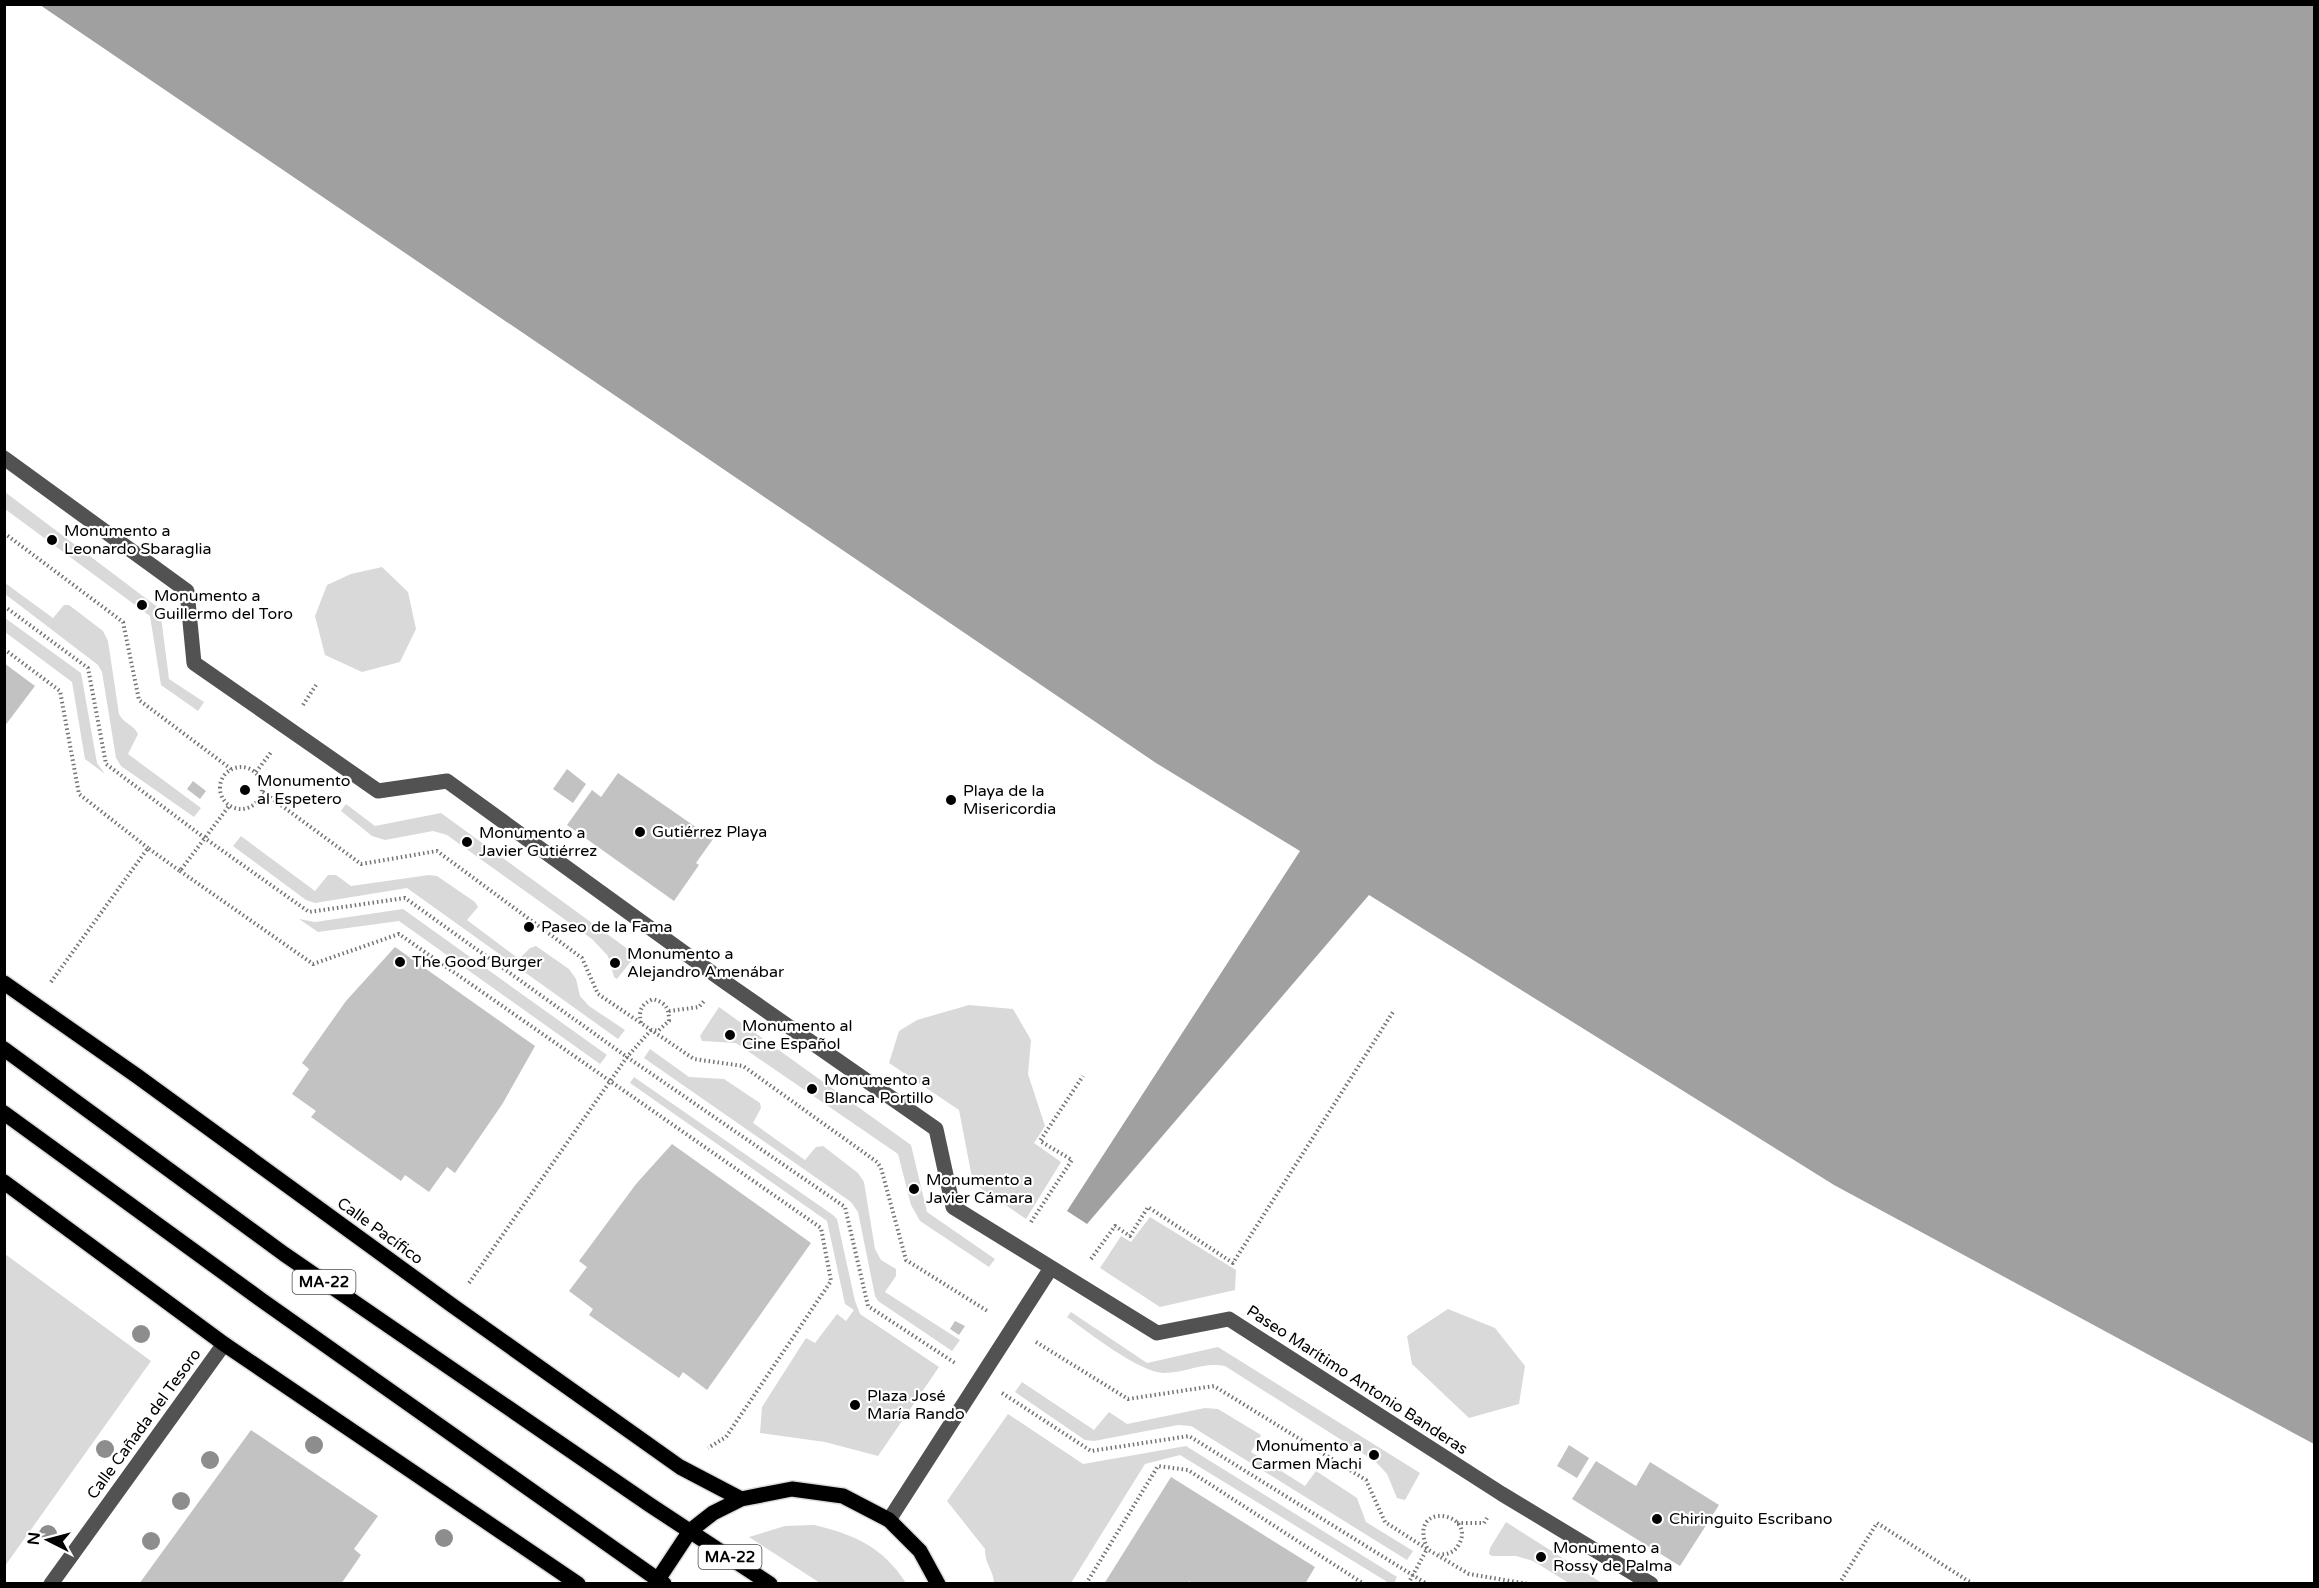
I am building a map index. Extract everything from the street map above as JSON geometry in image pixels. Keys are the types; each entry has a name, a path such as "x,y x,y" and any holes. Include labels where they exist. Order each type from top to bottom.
{"main road":[{"name":"Calle Pacífico","path":"4,982 680,1467 741,1499"},
{"name":"MA-22","path":"4,1049 284,1254 770,1584"},
{"name":"MA-22","path":"4,1113 260,1299 658,1582"},
{"path":"4,1182 224,1344 578,1584"},
{"path":"658,1582 690,1531 713,1513 741,1499 792,1489 843,1496 889,1520 920,1551 939,1584"}],"street":[{"name":"Paseo Marítimo Antonio Banderas","path":"4,458 188,591 194,663 378,791 447,782 722,980 936,1129 953,1207 1157,1333 1229,1319 1502,1494 1651,1584"},
{"path":"889,1520 1051,1268"},
{"name":"Calle Cañada del Tesoro","path":"51,1584 224,1344"}],"path":[{"path":"4,533 123,622 139,700 231,769"},
{"path":"4,606 88,668 106,764 206,839 309,912 405,898 627,1058 845,1207 868,1306 1091,1451 1189,1436 1427,1584"},
{"path":"4,649 60,691 79,794 180,871 313,964 399,934 612,1080 821,1228 831,1281 726,1437 680,1467"},
{"path":"240,766 248,767 256,772 262,781 263,792 255,804 243,810 229,806 222,797 220,787 223,777 231,769 240,766"},
{"path":"263,792 361,864 436,851 582,958 598,994 641,1024 658,1031 669,1021 669,1011 663,1003 653,999 644,1003 639,1013 641,1024"},
{"path":"180,871 229,806"},
{"path":"35,1005 148,848"},
{"path":"1083,1076 1040,1141 1072,1160 1031,1222 1051,1268 1090,1261 1115,1226 1130,1236 1148,1207 1233,1263 1393,1012"},
{"path":"453,1306 627,1058 651,1030"},
{"path":"1086,1584 1158,1466 1188,1470 1364,1584"},
{"path":"1436,1554 1446,1555 1455,1550 1461,1542 1461,1532 1457,1522 1450,1517 1440,1515 1431,1519 1424,1526 1422,1536 1427,1549 1469,1574 1528,1584"},
{"path":"1839,1584 1877,1523 1973,1584"},
{"path":"1408,1584 1427,1549"}],"shaded area":[{"path":"40,5 2314,5 2314,1444 1834,1185 1369,895 1087,1224 1067,1211 1300,851 1156,763"},
{"path":"5,492 160,609 169,679 204,702 198,711 161,685 150,616 5,509"},
{"path":"382,567 408,592 416,629 400,662 362,672 325,655 315,616 327,585 351,574"},
{"path":"5,583 53,618 64,605 69,605 103,631 108,641 119,714 138,734 128,754 201,808 194,817 121,766 116,758 102,672 98,665 5,594"},
{"path":"5,618 81,673 97,763 105,774 85,759 72,682 5,632"},
{"path":"346,804 375,826 441,813 636,955 617,979 614,977 608,956 592,939 447,835 433,831 385,840 372,836 341,811"},
{"path":"241,836 315,891 328,875 336,875 351,886 429,875 437,876 475,902 478,907 467,920 519,959 530,948 536,946 569,969 576,979 580,996 589,1006 625,1030 618,1039 407,888 315,903 306,900 233,846"},
{"path":"403,909 607,1055 600,1064 399,921 318,932 299,919 315,922"},
{"path":"969,1005 1013,1009 1031,1040 1028,1074 1045,1126 1034,1143 1061,1162 1026,1219 973,1183 959,1110 889,1063 899,1031 917,1020"},
{"path":"719,1007 911,1145 927,1212 995,1259 989,1267 920,1221 911,1205 898,1154 736,1043 702,1041 700,1036"},
{"path":"650,1049 689,1077 724,1079 760,1103 761,1108 753,1123 805,1160 816,1147 823,1146 858,1173 864,1182 875,1249 881,1260 896,1269 896,1276 885,1292 960,1340 952,1351 878,1301 875,1296 858,1212 851,1202 644,1058"},
{"path":"634,1077 833,1215 837,1219 855,1301 860,1314 939,1367 878,1456 825,1442 760,1433 762,1407 806,1338 815,1343 837,1314 846,1321 854,1310 845,1304 827,1221 630,1083"},
{"path":"1150,1217 1236,1270 1235,1290 1160,1307 1100,1268 1121,1236 1131,1242"},
{"path":"5,1254 151,1361 5,1566"},
{"path":"1448,1309 1495,1328 1525,1366 1519,1404 1469,1418 1412,1364 1407,1336"},
{"path":"1071,1312 1147,1363 1218,1347 1420,1473 1405,1500 1397,1498 1387,1474 1376,1462 1225,1366 1209,1365 1172,1373 1154,1371 1114,1351 1067,1317"},
{"path":"1022,1382 1094,1430 1109,1412 1127,1424 1205,1408 1218,1409 1261,1435 1251,1452 1305,1486 1316,1471 1357,1498 1366,1522 1413,1551 1407,1560 1191,1426 1178,1425 1094,1441 1085,1440 1015,1392"},
{"path":"1008,1414 1083,1464 1186,1446 1397,1577 1394,1583 1389,1583 1180,1455 1145,1464 1071,1583 994,1583 985,1549 947,1501"},
{"path":"1506,1522 1602,1583 1569,1583 1533,1561 1516,1556 1492,1556 1489,1554 1490,1548"},
{"path":"814,1525 842,1533 867,1544 888,1560 906,1583 820,1583 749,1537 785,1526"}],"building":[{"path":"4,663 35,686 4,727"},
{"path":"567,769 586,784 573,803 553,789"},
{"name":"Gutiérrez Playa","path":"618,773 713,839 696,863 699,865 674,901 567,825 592,790 601,797"},
{"path":"193,781 206,791 200,799 187,789"},
{"path":"395,947 535,1046 503,1103 455,1173 447,1167 429,1192 405,1175 401,1181 357,1150 311,1117 316,1111 292,1094 309,1069 302,1063 346,1001"},
{"path":"672,1144 811,1243 707,1390 683,1372 679,1378 589,1315 593,1309 569,1291 587,1267 579,1261 636,1184"},
{"path":"955,1321 965,1326 959,1335 950,1329"},
{"path":"251,1430 378,1516 354,1549 361,1555 341,1584 139,1584"},
{"path":"1569,1445 1589,1458 1577,1478 1557,1466"},
{"name":"Chiringuito Escribano","path":"1596,1461 1636,1486 1650,1462 1719,1505 1680,1566 1572,1499"},
{"path":"1171,1477 1315,1567 1305,1584 1192,1584 1189,1581 1188,1584 1104,1584"}],"place":[{"name":"Monumento a Leonardo Sbaraglia","path":"52,540"},
{"name":"Monumento a Guillermo del Toro","path":"142,605"},
{"name":"Monumento al Espetero","path":"245,790"},
{"name":"Playa de la Misericordia","path":"951,800"},
{"name":"Gutiérrez Playa","path":"640,832"},
{"name":"Monumento a Javier Gutiérrez","path":"467,842"},
{"name":"Paseo de la Fama","path":"529,927"},
{"name":"The Good Burger","path":"400,962"},
{"name":"Monumento a Alejandro Amenábar","path":"615,963"},
{"name":"Monumento al Cine Español","path":"730,1035"},
{"name":"Monumento a Blanca Portillo","path":"812,1089"},
{"name":"Monumento a Javier Cámara","path":"914,1189"},
{"name":"Plaza José María Rando","path":"855,1405"},
{"name":"Monumento a Carmen Machi","path":"1374,1455"},
{"name":"Chiringuito Escribano","path":"1657,1519"},
{"name":"Monumento a Rossy de Palma","path":"1541,1557"}]}
